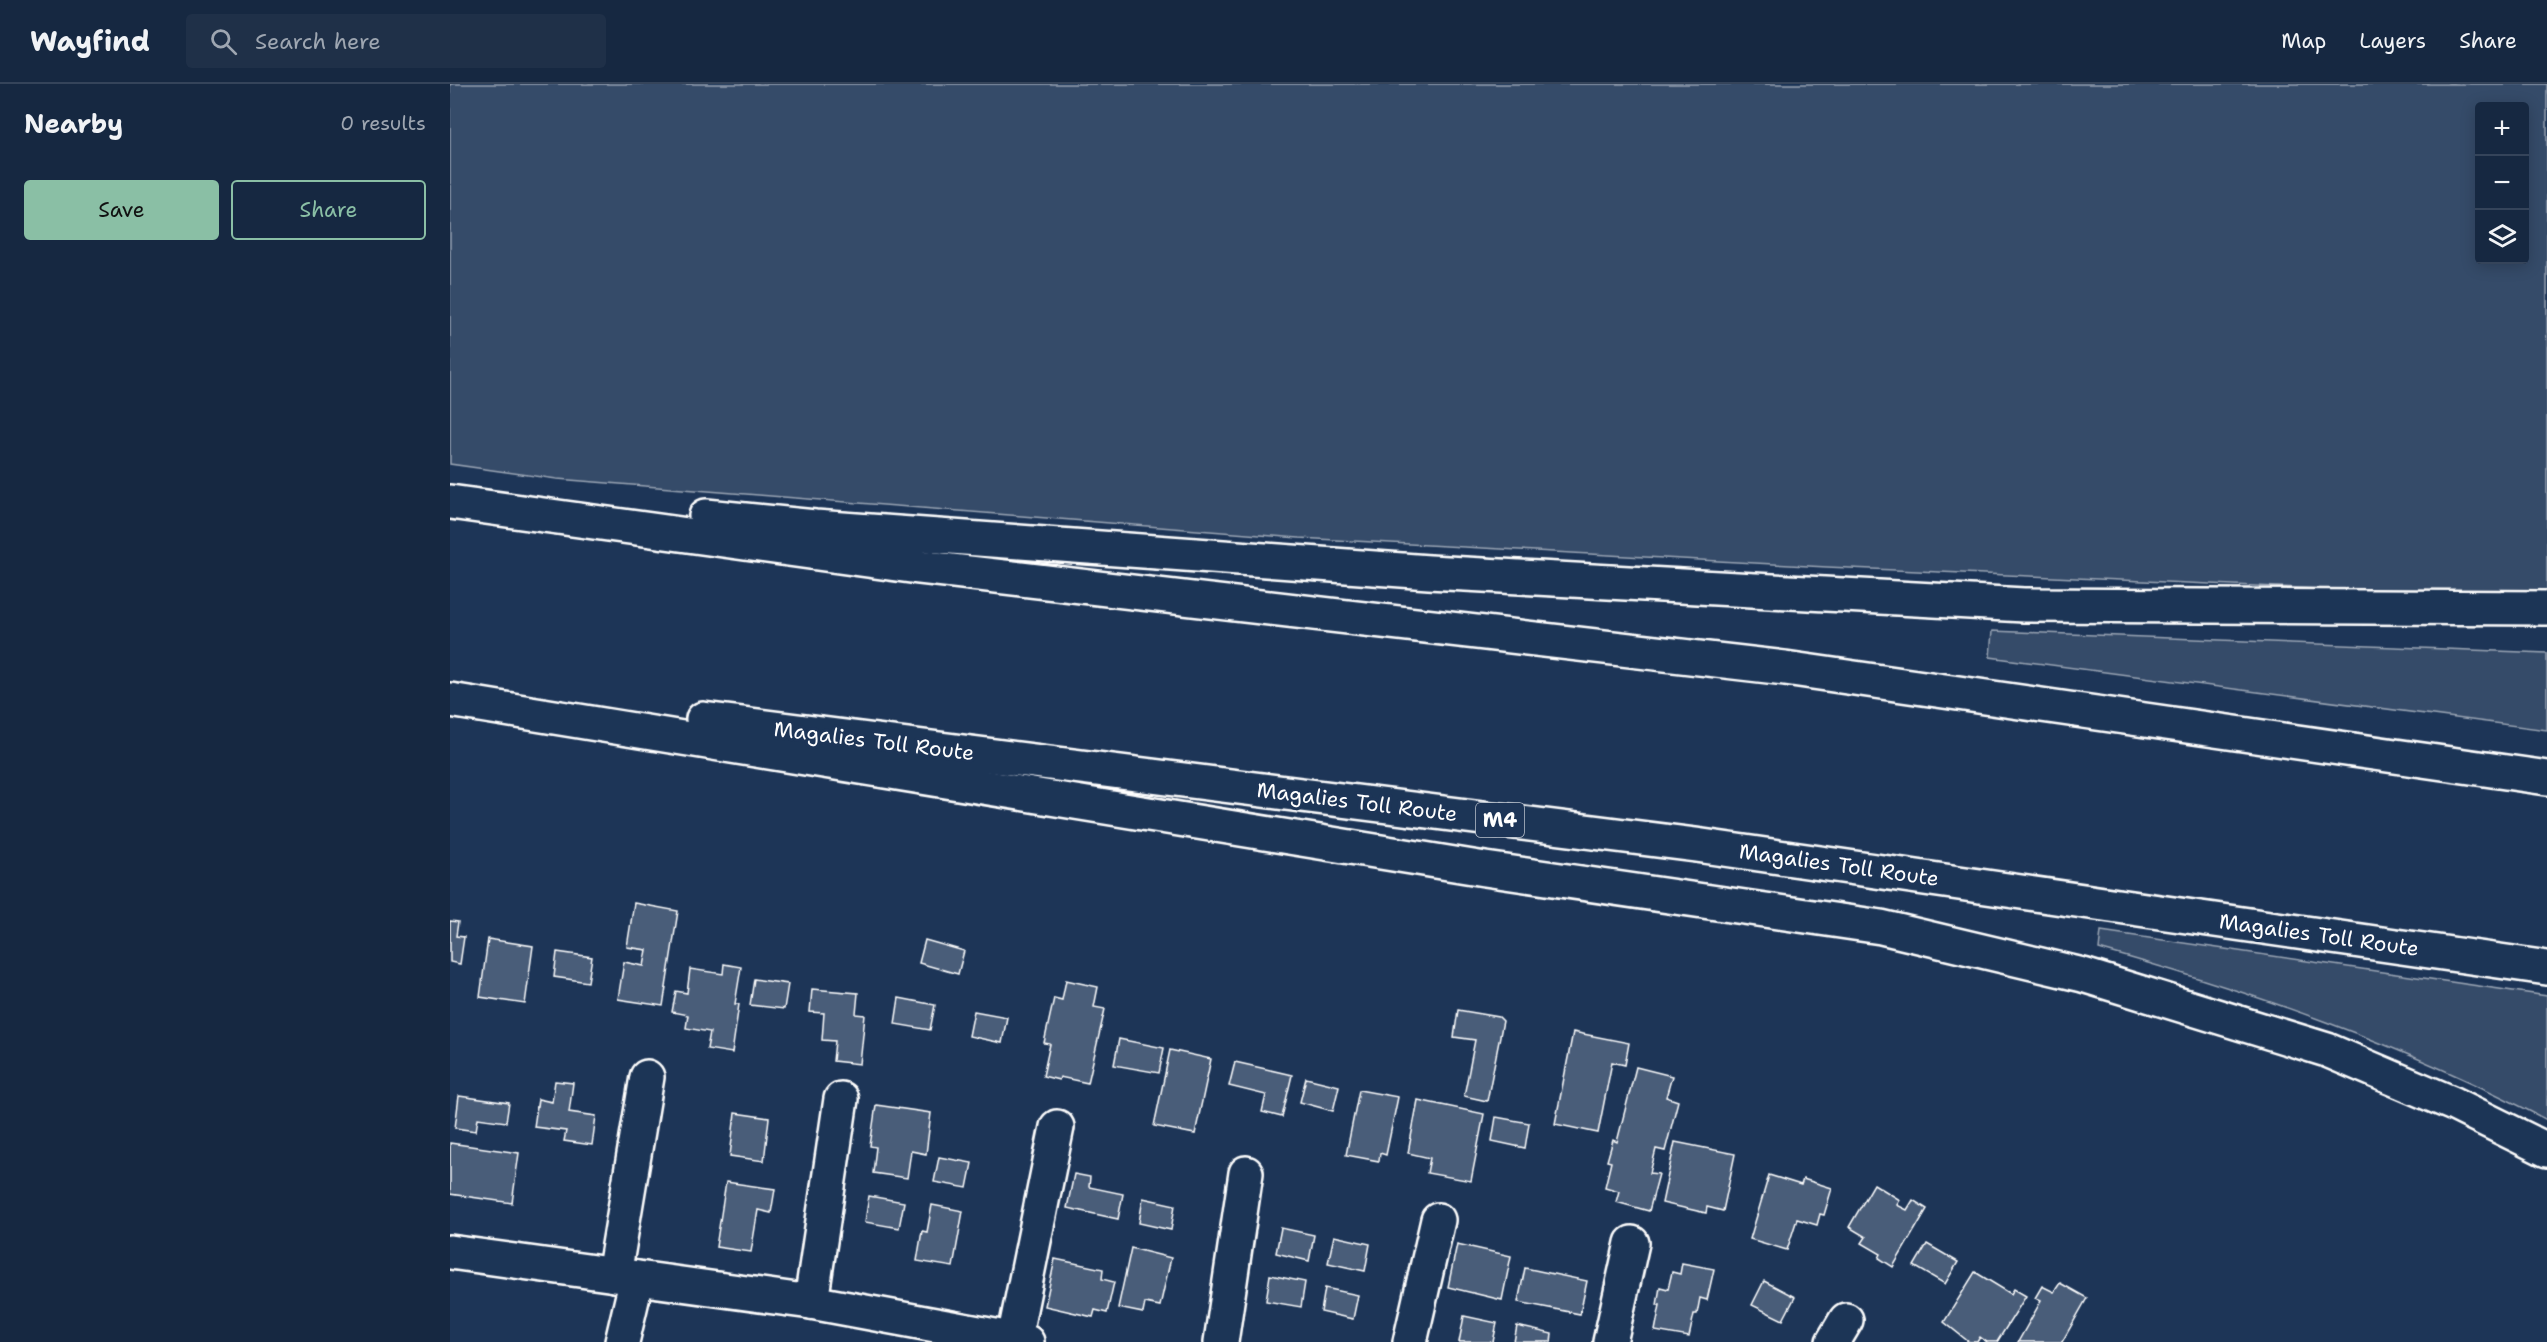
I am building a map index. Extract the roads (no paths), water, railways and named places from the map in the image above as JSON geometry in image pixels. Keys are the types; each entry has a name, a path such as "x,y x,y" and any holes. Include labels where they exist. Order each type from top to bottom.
{"main road":[{"path":"450,490 839,529 1417,571 2024,605 2547,609"},
{"path":"450,502 918,567 1785,668 2547,778"},
{"name":"Magalies Toll Route","path":"450,687 1696,845 2547,968"},
{"path":"450,700 1485,869 1881,927 2083,975 2327,1050 2454,1104 2547,1150"},
{"path":"622,1342 625,1276 647,1077"},
{"path":"811,1302 841,1099"},
{"path":"450,1252 811,1302 918,1331 1020,1341 1056,1127"},
{"path":"1221,1342 1246,1173"},
{"path":"1410,1342 1438,1220"},
{"path":"1610,1342 1632,1243"}]}
